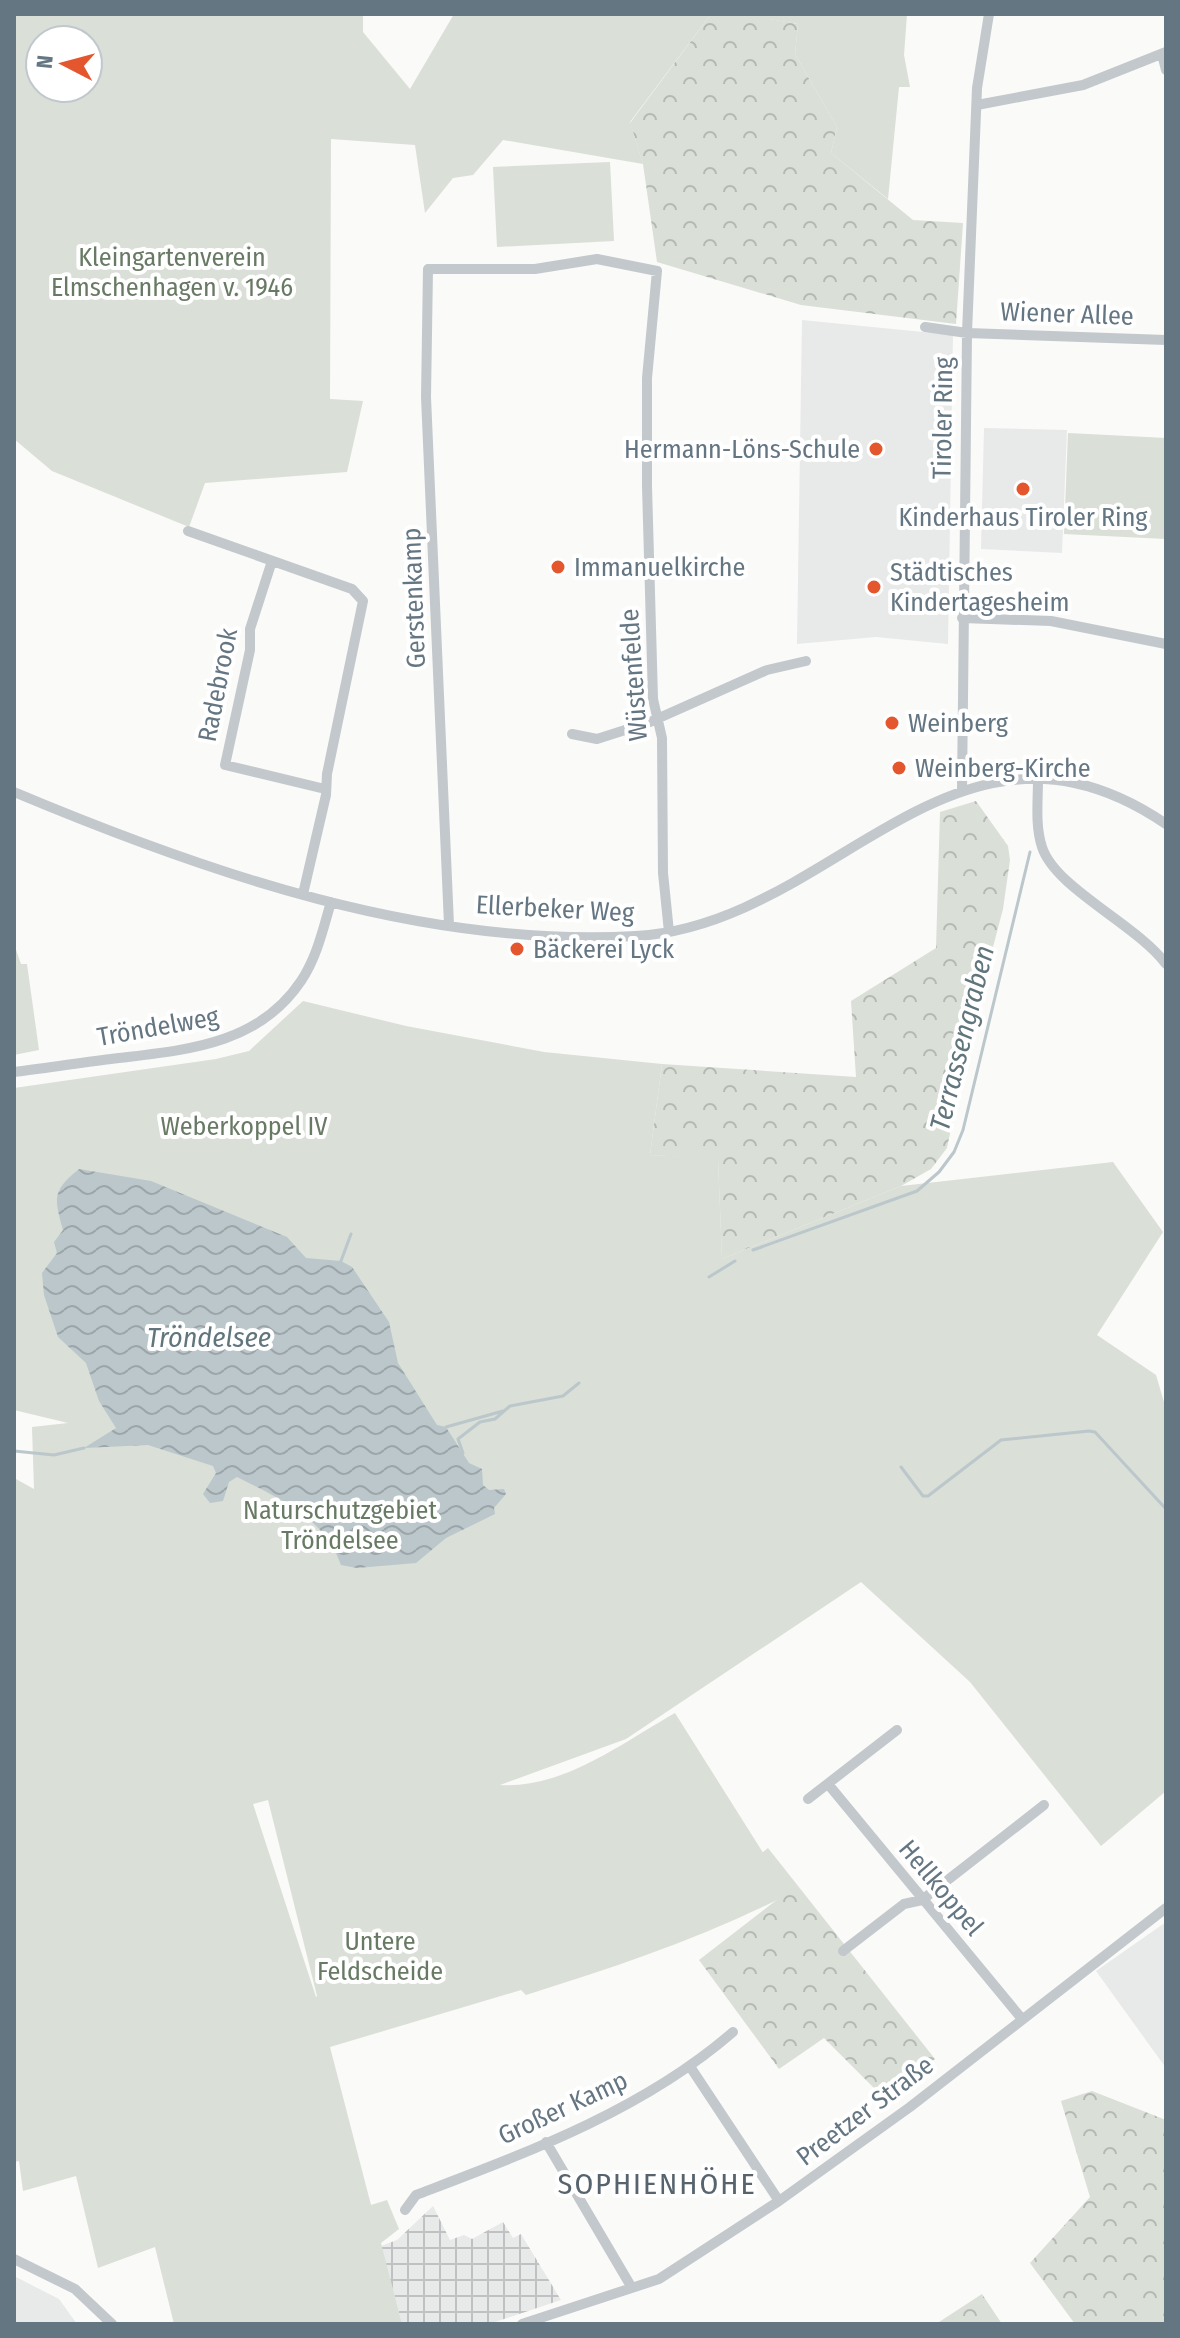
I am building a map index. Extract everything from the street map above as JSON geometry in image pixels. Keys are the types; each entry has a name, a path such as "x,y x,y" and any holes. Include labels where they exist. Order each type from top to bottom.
{"street":[{"name":"Tiroler Ring","path":"962,618 967,333 977,105 981,48 989,14"},
{"path":"977,105 1083,85 1164,53 1166,70"},
{"name":"Wüstenfelde","path":"428,269 535,269 597,259 657,271 646,432 653,699 658,717 669,932"},
{"name":"Gerstenkamp","path":"428,269 426,397 449,925"},
{"name":"Wiener Allee","path":"925,327 967,333 1166,340"},
{"path":"188,531 352,589 363,601 303,894"},
{"name":"Radebrook","path":"272,561 250,629 250,650 225,765 325,789"},
{"path":"962,790 962,618 1065,623 1166,644"},
{"path":"572,734 597,739 658,717 767,670 806,661"},
{"path":"1038,779 1039,835 1055,871 1141,935 1166,964"},
{"name":"Ellerbeker Weg","path":"14,792 161,852 392,918 601,937 669,932 755,904 902,816 962,790 995,782 1038,779 1090,785 1147,811 1166,824"},
{"name":"Tröndelweg","path":"14,1072 204,1047 250,1029 284,1003 299,984 318,947 331,902"},
{"path":"808,1799 897,1730"},
{"name":"Hellkoppel","path":"828,1784 1022,2019"},
{"path":"843,1951 904,1904 922,1900 1044,1805"},
{"name":"Preetzer Straße","path":"522,2324 659,2279 779,2201 910,2107 1166,1908"},
{"name":"Großer Kamp","path":"405,2210 416,2195 546,2142 637,2100 691,2068 733,2032"},
{"path":"691,2068 779,2201"},
{"path":"546,2142 632,2288"},
{"path":"14,2259 75,2289 112,2324"}],"shaded area":[{"name":"Hermann-Löns-Schule","path":"802,320 953,335 948,644 876,637 797,644"},
{"name":"Kinderhaus Tiroler Ring","path":"984,428 1067,430 1062,553 981,549"},
{"path":"1166,1922 1166,2068 1096,1971"},
{"path":"433,2206 450,2240 464,2235 472,2239 503,2222 513,2238 521,2234 561,2300 489,2324 402,2324 381,2246 397,2240"},
{"path":"14,2276 59,2299 77,2324 14,2324"}],"green space":[{"name":"Kleingartenverein Elmschenhagen v. 1946","path":"14,14 363,14 363,32 410,89 454,14 711,14 630,122 643,164 503,140 473,175 453,178 425,213 415,145 331,139 330,399 363,401 347,472 205,483 189,527 52,471 14,439"},
{"path":"711,14 770,14 770,19 798,24 795,54 837,127 831,153 913,220 963,223 956,324 801,305 657,262 643,164 630,123"},
{"path":"770,14 907,14 904,55 910,87 899,87 888,199 831,153 837,127 795,54 798,24 769,19"},
{"path":"610,162 614,241 497,247 493,167"},
{"path":"1068,433 1166,438 1166,539 1064,534"},
{"path":"976,801 1008,846 1010,860 1003,909 971,1031 947,1148 931,1169 901,1186 722,1259 718,1159 650,1155 662,1064 856,1077 851,1001 936,948 940,812"},
{"path":"14,944 21,964 27,964 39,1050 14,1055"},
{"name":"Naturschutzgebiet Tröndelsee","path":"303,1001 406,1026 544,1052 662,1064 650,1155 718,1158 722,1259 901,1186 1113,1162 1163,1232 1097,1335 1156,1375 1164,1402 1166,1791 1101,1846 970,1682 861,1582 626,1739 500,1785 546,1780 569,1772 675,1713 789,1894 693,1937 593,1973 526,1995 521,1990 330,2047 371,2205 387,2200 399,2229 381,2243 402,2324 174,2324 155,2247 98,2268 76,2176 23,2191 19,2161 14,2162 14,1478 34,1489 32,1427 68,1423 14,1410 14,1088 216,1059 249,1051","holes":["268,1800 316,1997 253,1804"]},
{"path":"768,1848 935,2059 883,2097 824,2038 779,2069 699,1960 778,1899 757,1857"},
{"path":"1092,2091 1166,2120 1166,2324 1075,2324 1030,2263 1090,2197 1061,2101"},
{"path":"982,2294 1002,2324 936,2324"}],"water":[{"name":"Tröndelsee","path":"79,1169 151,1181 287,1237 306,1258 341,1261 352,1267 389,1322 398,1363 437,1425 446,1427 469,1463 482,1469 483,1485 489,1490 504,1489 506,1494 494,1508 495,1514 446,1538 416,1563 357,1568 341,1565 323,1534 298,1511 237,1477 229,1482 223,1501 210,1503 203,1494 216,1473 213,1466 148,1445 84,1448 116,1428 99,1401 86,1363 58,1337 44,1295 42,1273 57,1253 54,1242 63,1230 57,1202 60,1190"}],"waterway":[{"name":"Terrassengraben","path":"753,1250 917,1191 939,1172 954,1152 963,1130 1030,852"},
{"path":"341,1261 351,1234"},
{"name":"Terrassengraben","path":"709,1277 735,1261"},
{"name":"Terrassengraben","path":"463,1453 458,1439 480,1422 495,1419 510,1406 563,1396 579,1383"},
{"path":"446,1427 503,1411"},
{"path":"901,1467 923,1496 928,1496 1001,1440 1089,1431 1095,1432 1166,1509"},
{"path":"14,1451 54,1455 84,1448"}],"place":[{"name":"Hermann-Löns-Schule","path":"876,449"},
{"name":"Kinderhaus Tiroler Ring","path":"1023,489"},
{"name":"Immanuelkirche","path":"558,567"},
{"name":"Städtisches Kindertagesheim","path":"874,587"},
{"name":"Weinberg","path":"892,723"},
{"name":"Weinberg-Kirche","path":"899,768"},
{"name":"Bäckerei Lyck","path":"517,949"}],"district":[{"name":"SOPHIENHÖHE","path":"657,2184"}],"park label":[{"name":"Weberkoppel IV","path":"244,1126"},
{"name":"Untere Feldscheide","path":"380,1956"}]}
